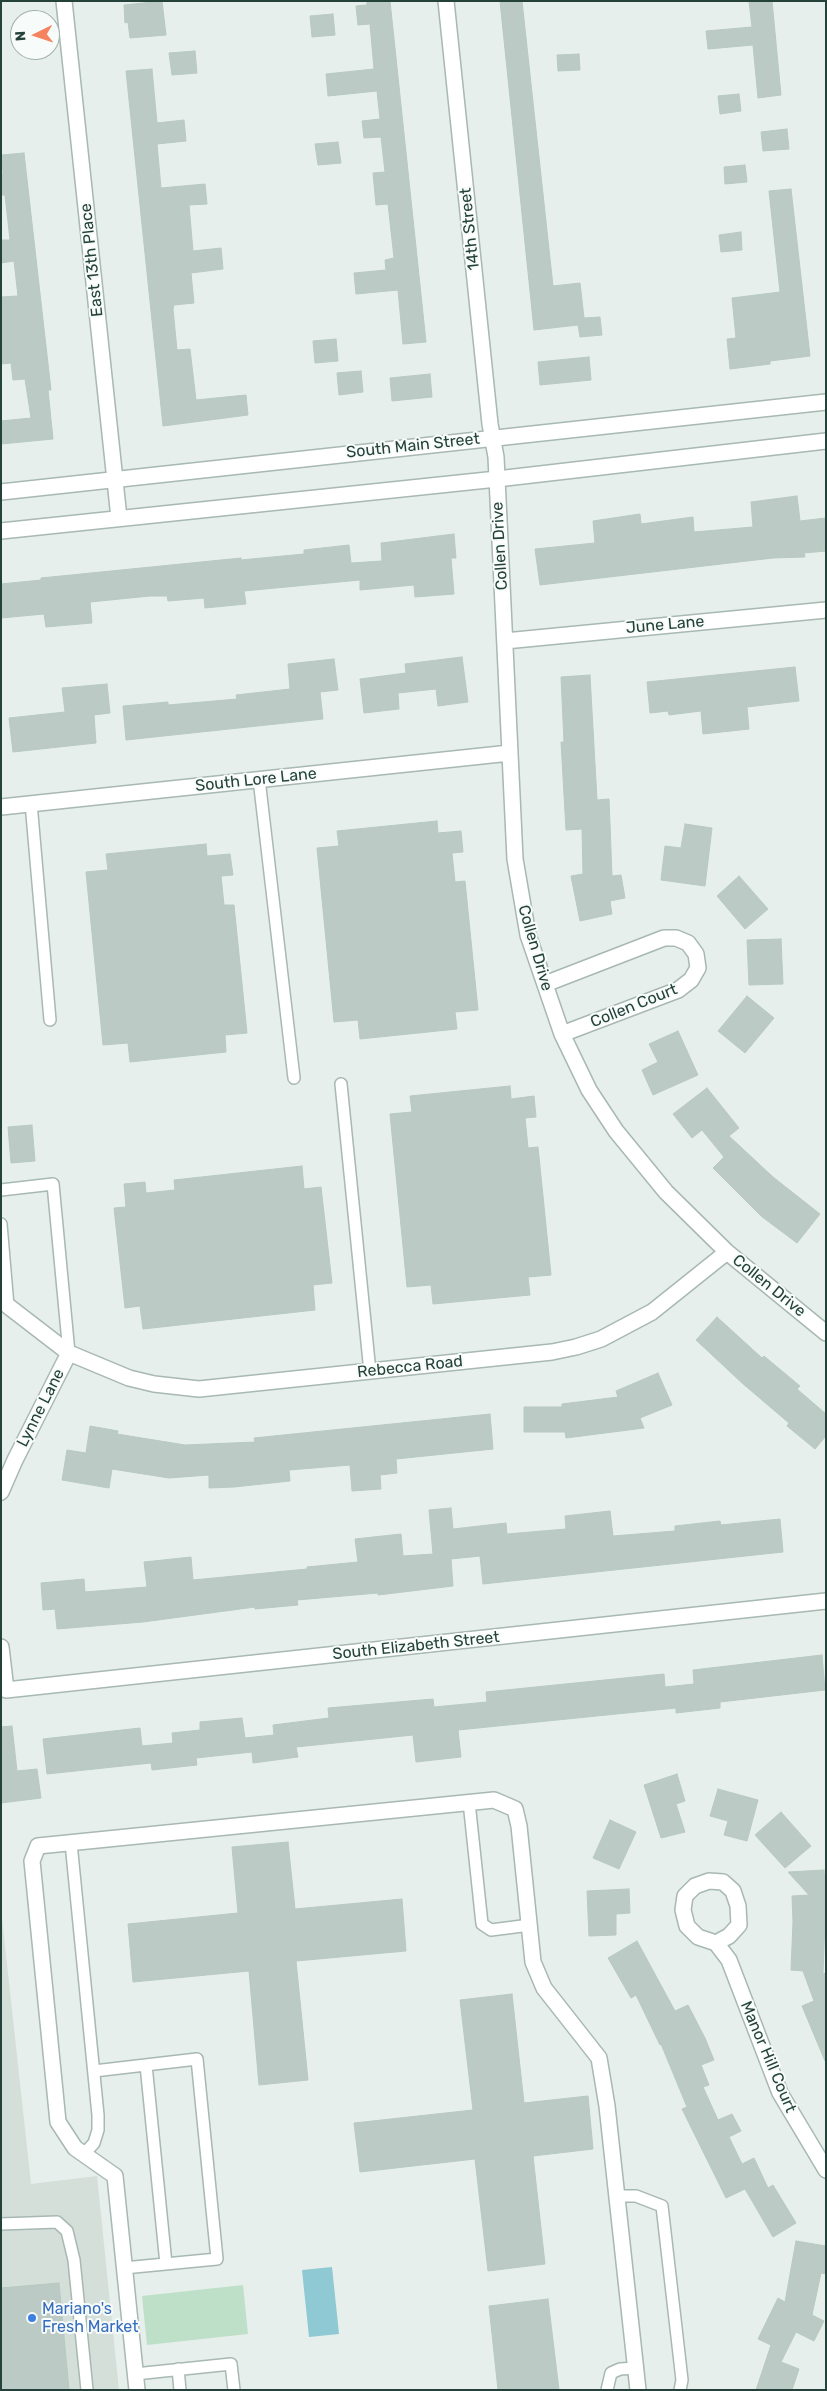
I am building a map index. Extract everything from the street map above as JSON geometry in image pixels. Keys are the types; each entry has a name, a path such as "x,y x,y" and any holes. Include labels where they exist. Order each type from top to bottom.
{"street":[{"name":"East 13th Place","path":"64,1 119,518"},
{"name":"14th Street","path":"446,1 492,437 496,457"},
{"name":"South Main Street","path":"1,492 826,402"},
{"path":"1,531 497,479 826,441"},
{"name":"Collen Drive","path":"496,457 510,753 516,859 521,907 528,935 562,1034 590,1090 625,1144 666,1192 727,1252 826,1333"},
{"name":"June Lane","path":"505,641 826,610"},
{"name":"South Lore Lane","path":"1,806 510,753"},
{"name":"Collen Court","path":"545,984 664,938 676,938 688,943 696,954 698,968 691,980 678,990 562,1034"},
{"name":"Rebecca Road","path":"5,1302 69,1353 129,1378 154,1384 199,1388 552,1352 601,1339 652,1312 727,1252"},
{"name":"Lynne Lane","path":"1,1492 69,1353"},
{"name":"South Elizabeth Street","path":"1,1647 6,1690 826,1601"},
{"path":"137,2390 115,2176 75,2148 58,2122 32,1861 38,1846 494,1800 515,1810 520,1826 534,1962 544,1988 599,2058 608,2106 638,2390"},
{"name":"Manor Hill Court","path":"716,1943 729,1960 780,2093 826,2170"}],"lane":[{"path":"259,779 294,1078"},
{"path":"31,804 50,1020"},
{"path":"341,1084 370,1372"},
{"path":"1,1190 53,1184 69,1353"},
{"path":"1,1224 5,1302"},
{"path":"469,1802 482,1924 491,1930 530,1925"},
{"path":"71,1843 94,2071 98,2130 94,2143 84,2154"},
{"path":"94,2071 196,2059 217,2259 124,2268"},
{"path":"146,2065 166,2264"},
{"path":"617,2196 636,2196 662,2206 682,2380 680,2390"},
{"path":"1,2224 57,2222 66,2231 74,2260 87,2390"},
{"path":"135,2374 231,2364 234,2390"},
{"path":"607,2390 611,2373 620,2369 636,2368"},
{"path":"178,2369 180,2390"}],"shaded area":[{"path":"1,1909 31,2184 97,2176 119,2390 1,2390"}],"green space":[{"path":"243,2285 248,2334 147,2345 142,2296"}],"water":[{"path":"332,2267 339,2334 309,2337 302,2270"}],"building":[{"path":"162,1 166,35 130,38 128,22 125,23 124,5"},
{"path":"367,1 390,1 426,342 403,344 398,290 356,294 354,273 386,270 385,260 394,258 388,204 376,205 373,173 385,172 381,137 364,138 362,121 380,119 377,91 328,96 326,74 374,69 370,24 358,25 356,6 367,5"},
{"path":"500,1 522,1 553,286 580,283 584,318 600,317 602,335 580,337 578,325 534,330"},
{"path":"749,1 772,1 781,95 758,98 753,45 708,49 706,31 752,27"},
{"path":"333,14 335,35 312,37 310,16"},
{"path":"195,51 197,73 172,75 169,53"},
{"path":"579,54 580,70 558,71 557,55"},
{"path":"152,69 157,123 184,120 186,141 157,144 161,188 205,184 207,204 189,205 193,251 221,248 223,269 191,273 194,303 174,305 173,309 177,350 190,349 196,400 246,395 248,415 163,426 126,71"},
{"path":"739,94 741,111 720,114 718,96"},
{"path":"787,129 789,149 763,151 761,132"},
{"path":"338,142 341,163 318,165 315,144"},
{"path":"24,153 51,390 48,390 53,439 1,444 1,421 31,418 25,379 13,380 11,363 1,364 1,297 18,296 14,261 1,263 1,240 10,240 5,195 1,195 2,155"},
{"path":"745,165 747,182 725,184 724,167"},
{"path":"791,189 810,356 730,369 727,339 736,338 732,298 780,292 769,191"},
{"path":"741,232 742,250 721,252 719,235"},
{"path":"336,339 338,361 315,363 313,341"},
{"path":"589,357 591,380 540,385 538,362"},
{"path":"361,371 363,392 339,395 337,373"},
{"path":"430,374 432,397 392,401 390,378"},
{"path":"797,496 800,521 826,518 826,551 804,553 805,557 773,558 540,585 535,549 595,543 593,521 640,514 641,524 693,517 694,532 753,527 751,502"},
{"path":"454,534 456,558 451,558 454,594 415,597 414,585 360,590 360,580 244,591 246,604 205,608 204,598 168,601 167,596 90,602 92,623 46,627 44,614 1,618 1,584 41,580 41,578 241,558 241,560 304,554 304,550 349,545 351,563 382,561 381,543"},
{"path":"462,657 468,702 438,706 436,689 398,693 399,709 364,713 360,679 406,673 405,664"},
{"path":"334,659 338,690 320,692 323,719 126,740 123,706 168,702 168,705 237,699 236,695 290,689 288,664"},
{"path":"795,667 799,701 747,707 749,729 703,734 701,711 669,715 668,711 650,713 647,682"},
{"path":"590,675 597,800 609,799 612,876 621,875 625,898 610,901 612,914 580,921 571,876 583,874 582,829 566,830 561,742 564,742 561,677"},
{"path":"107,684 110,713 94,715 96,743 13,752 9,718 65,712 62,688"},
{"path":"437,821 438,833 461,831 463,852 452,853 455,882 465,881 478,1010 455,1012 457,1029 360,1039 358,1020 334,1022 317,848 339,846 337,831"},
{"path":"685,824 712,828 705,886 661,880 665,846 681,848"},
{"path":"206,844 207,856 230,854 233,875 221,876 224,905 234,905 247,1033 225,1035 226,1052 130,1062 128,1043 103,1045 86,872 108,870 106,854"},
{"path":"739,876 768,909 745,929 717,896"},
{"path":"781,939 783,984 749,985 747,940"},
{"path":"747,996 774,1018 745,1053 718,1031"},
{"path":"678,1031 698,1075 653,1095 642,1070 658,1062 649,1044"},
{"path":"510,1086 511,1099 534,1096 536,1117 525,1118 528,1148 538,1147 551,1275 528,1277 530,1295 433,1304 431,1285 407,1287 390,1114 412,1112 410,1096"},
{"path":"707,1088 739,1128 729,1136 773,1177 820,1214 797,1243 761,1216 713,1168 724,1157 702,1130 692,1138 673,1114"},
{"path":"32,1125 35,1161 11,1163 8,1127"},
{"path":"302,1166 304,1189 321,1187 332,1283 313,1285 315,1310 143,1329 140,1306 125,1308 114,1208 126,1207 124,1184 145,1182 146,1193 175,1190 174,1180"},
{"path":"717,1317 762,1358 764,1356 800,1386 797,1389 826,1414 826,1436 815,1449 787,1426 789,1423 696,1340"},
{"path":"658,1373 672,1405 640,1418 644,1428 566,1438 565,1432 524,1432 524,1407 562,1407 562,1404 618,1397 616,1391"},
{"path":"490,1414 493,1449 396,1459 397,1473 380,1475 381,1489 352,1491 350,1465 289,1470 290,1481 234,1487 209,1488 209,1475 169,1478 112,1469 109,1488 62,1480 67,1450 86,1453 90,1426 118,1431 117,1434 185,1445 255,1442 254,1438"},
{"path":"451,1508 453,1529 506,1523 507,1534 566,1529 565,1516 610,1511 613,1536 675,1531 675,1526 720,1521 721,1525 780,1519 783,1552 483,1584 480,1556 451,1559 453,1586 378,1595 378,1593 297,1600 298,1605 255,1609 255,1607 143,1622 57,1629 55,1609 43,1610 41,1583 84,1579 85,1592 147,1587 144,1562 191,1557 193,1580 307,1569 307,1567 358,1562 355,1539 401,1534 403,1556 433,1554 429,1510"},
{"path":"822,1655 825,1690 720,1702 720,1708 676,1713 676,1708 458,1730 461,1757 416,1762 413,1735 296,1747 298,1757 253,1763 252,1752 196,1758 197,1765 152,1770 151,1763 47,1774 43,1739 140,1728 142,1746 173,1743 172,1733 200,1730 200,1722 242,1718 245,1738 274,1735 273,1725 329,1718 328,1708 433,1699 434,1707 487,1702 486,1692 664,1674 665,1687 694,1684 693,1670"},
{"path":"12,1726 17,1771 37,1769 41,1798 1,1803 1,1727"},
{"path":"677,1774 685,1801 676,1804 685,1832 661,1838 644,1785"},
{"path":"718,1789 758,1800 747,1841 724,1835 728,1821 710,1816"},
{"path":"781,1812 811,1846 785,1868 755,1835"},
{"path":"610,1820 636,1832 619,1869 593,1858"},
{"path":"288,1842 295,1909 402,1899 406,1951 296,1961 308,2080 259,2085 249,1971 133,1982 128,1924 238,1913 232,1847"},
{"path":"824,1870 826,1895 823,1974 826,1973 825,2061 802,2006 814,2001 803,1971 791,1970 792,1896 809,1895 788,1872"},
{"path":"629,1889 630,1913 616,1914 616,1935 589,1936 587,1891"},
{"path":"637,1941 675,2011 688,2005 705,2038 714,2060 701,2065 709,2085 703,2087 718,2120 732,2114 741,2131 729,2137 742,2164 754,2158 768,2188 773,2185 796,2223 773,2237 745,2189 726,2198 682,2109 687,2107 661,2044 636,1995 631,1998 608,1958"},
{"path":"512,1994 524,2103 588,2096 593,2149 533,2156 545,2264 488,2271 475,2159 360,2172 354,2123 473,2110 460,2000"},
{"path":"796,2241 826,2246 826,2274 821,2273 812,2315 824,2321 814,2341 796,2332 781,2362 799,2369 792,2390 756,2390 771,2345 758,2339 778,2298 785,2302"},
{"name":"Mariano's Fresh Market","path":"59,2283 69,2390 1,2390 1,2288"},
{"path":"548,2299 559,2390 498,2390 489,2306"}],"place":[{"name":"Mariano's Fresh Market","path":"32,2318"}]}
